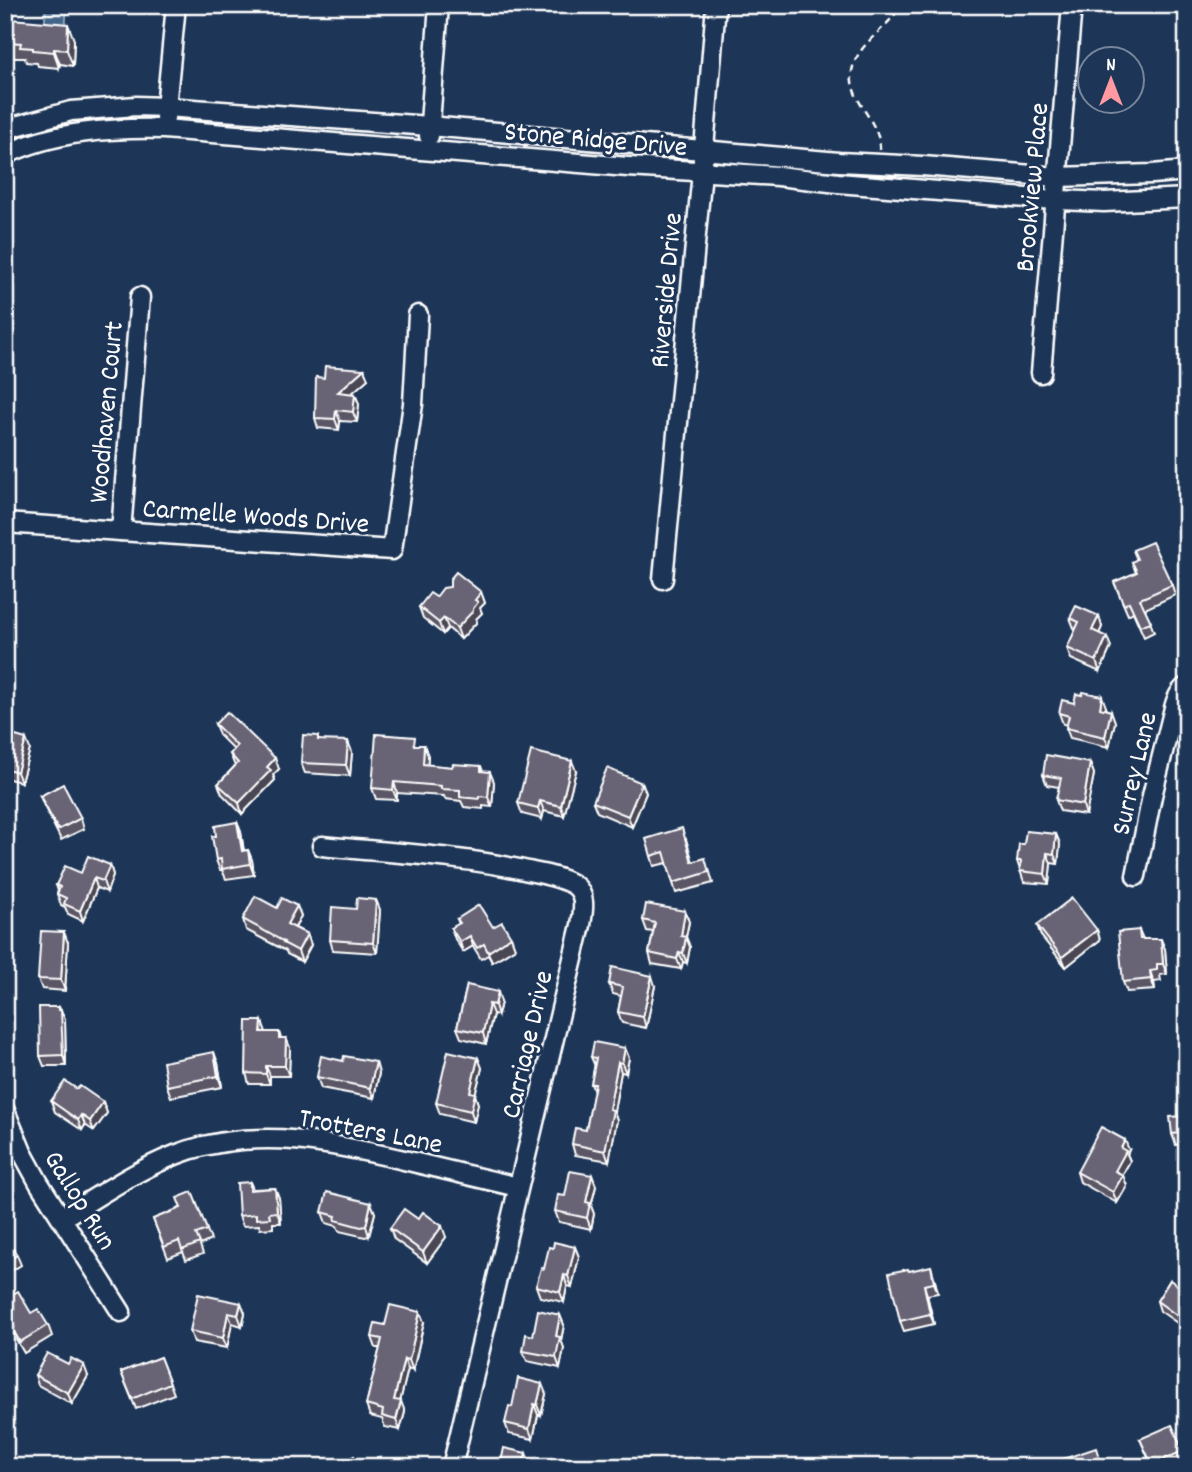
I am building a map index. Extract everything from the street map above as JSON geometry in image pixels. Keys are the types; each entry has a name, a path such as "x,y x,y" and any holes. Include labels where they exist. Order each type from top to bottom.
{"street":[{"path":"164,129 176,5"},
{"path":"429,150 439,5"},
{"name":"Riverside Drive","path":"663,579 716,5"},
{"name":"Brookview Place","path":"1041,373 1072,5"},
{"name":"Stone Ridge Drive","path":"5,129 71,111 136,106 166,107 1058,177 1187,171"},
{"name":"Stone Ridge Drive","path":"5,155 19,148 67,135 125,128 164,129 1055,200 1104,202 1187,198"},
{"name":"Woodhaven Court","path":"121,531 140,297"},
{"name":"Carmelle Woods Drive","path":"5,523 392,550 413,404 418,315"},
{"name":"Surrey Lane","path":"1136,876 1174,708 1177,697 1187,686"},
{"name":"Carriage Drive","path":"322,846 508,866 573,884 580,891 583,901 580,925 452,1467"},
{"name":"Gallop Run","path":"5,1111 22,1152 39,1183 121,1312"},
{"name":"Trotters Lane","path":"62,1218 166,1159 211,1145 245,1140 315,1141 518,1187"}],"path":[{"path":"879,156 879,137 856,98 853,71 855,60 864,47 897,14 901,5"}],"water":[{"path":"46,5 67,5 65,32 44,31"}],"building":[{"path":"11,19 68,24 67,50 33,50 20,47 21,43 8,42"},
{"path":"325,366 364,369 338,392 355,394 353,412 336,410 335,419 315,418 316,377 324,378"},
{"path":"1152,542 1172,585 1140,599 1151,622 1140,626 1129,602 1124,605 1114,582 1137,572 1132,562 1137,559 1133,550"},
{"path":"456,572 481,592 475,600 478,602 473,611 457,628 444,618 439,623 419,607 430,593 436,597 443,588 450,587 450,579"},
{"path":"1076,606 1099,616 1092,630 1107,637 1096,661 1067,648 1079,622 1070,618"},
{"path":"1083,692 1102,696 1100,708 1111,711 1105,737 1066,728 1069,716 1059,713 1062,700 1074,703 1076,694 1082,695"},
{"path":"227,712 275,758 267,767 271,770 239,803 218,784 238,763 230,754 237,746 215,724"},
{"path":"5,733 26,739 17,772 5,768"},
{"path":"376,734 415,737 414,745 424,745 423,764 481,766 481,771 490,772 488,797 460,797 460,790 394,782 393,790 372,788"},
{"path":"303,735 318,736 318,740 348,741 346,765 301,763"},
{"path":"531,751 572,761 561,806 540,801 538,808 518,803"},
{"path":"1046,755 1090,763 1083,805 1056,800 1061,778 1043,775"},
{"path":"607,768 642,783 628,816 593,802"},
{"path":"63,784 81,818 58,830 40,796"},
{"path":"237,822 242,851 248,850 250,864 222,869 221,859 216,860 212,836 216,836 215,826"},
{"path":"682,828 692,862 705,858 709,872 673,883 664,852 651,856 646,839"},
{"path":"1026,831 1056,834 1054,854 1047,853 1045,874 1020,871 1021,861 1017,861 1019,844 1024,844"},
{"path":"88,856 110,865 103,881 94,878 80,911 64,904 66,898 57,894 60,887 56,885 65,866 81,873"},
{"path":"255,896 277,908 282,898 297,906 287,924 307,934 298,951 243,919"},
{"path":"357,898 376,900 373,943 330,940 332,907 356,909"},
{"path":"1072,898 1097,930 1062,957 1037,925"},
{"path":"646,904 685,911 681,936 686,937 683,953 679,952 677,959 649,953 655,923 643,920"},
{"path":"479,905 493,927 502,922 511,937 488,952 484,944 477,948 470,936 460,942 451,928 460,923 457,919"},
{"path":"1139,930 1140,939 1161,939 1163,964 1157,964 1157,970 1150,971 1151,979 1123,982 1118,932"},
{"path":"41,931 64,932 61,980 38,979"},
{"path":"612,967 652,976 643,1017 618,1012 623,987 609,984"},
{"path":"467,985 498,992 495,1005 489,1004 483,1033 457,1028"},
{"path":"39,1007 59,1007 61,1010 63,1055 40,1056"},
{"path":"247,1021 262,1021 261,1032 279,1032 279,1038 286,1038 285,1066 266,1066 266,1074 246,1073"},
{"path":"594,1042 625,1048 622,1063 618,1062 609,1109 613,1110 605,1151 572,1144 575,1128 586,1130 595,1084 591,1084 596,1058 591,1057"},
{"path":"448,1051 478,1058 470,1092 475,1093 471,1111 436,1103"},
{"path":"214,1052 218,1076 167,1086 163,1062"},
{"path":"321,1056 343,1061 344,1056 376,1062 370,1088 317,1077"},
{"path":"65,1081 77,1089 80,1086 103,1102 90,1121 81,1115 78,1120 51,1101"},
{"path":"1182,1107 1187,1107 1187,1132 1172,1134 1170,1117 1183,1116"},
{"path":"1101,1127 1125,1140 1121,1148 1126,1151 1115,1171 1123,1175 1113,1192 1077,1172"},
{"path":"570,1171 592,1175 586,1202 590,1203 587,1218 555,1211 558,1195 565,1196"},
{"path":"250,1182 250,1190 275,1188 277,1212 269,1213 270,1218 256,1219 256,1214 239,1216 237,1183"},
{"path":"192,1192 207,1230 196,1234 200,1243 182,1250 179,1241 164,1247 153,1219 181,1208 177,1198"},
{"path":"327,1192 371,1203 366,1226 335,1220 336,1216 322,1212"},
{"path":"404,1209 418,1219 423,1212 442,1226 423,1252 390,1228"},
{"path":"5,1236 17,1255 5,1262"},
{"path":"554,1242 575,1247 568,1276 564,1275 560,1292 536,1286 541,1268 544,1269 549,1247 553,1248"},
{"path":"931,1266 934,1283 924,1285 930,1314 900,1321 889,1273"},
{"path":"1170,1280 1187,1292 1187,1306 1179,1317 1157,1301"},
{"path":"18,1291 31,1313 38,1309 48,1325 20,1342 5,1312 5,1298"},
{"path":"198,1294 241,1303 238,1315 228,1313 223,1338 190,1331"},
{"path":"390,1305 420,1312 409,1360 404,1359 394,1400 401,1401 396,1420 382,1416 383,1410 366,1405 382,1339 372,1337 375,1323 385,1325"},
{"path":"538,1310 560,1315 556,1357 523,1351 526,1334 533,1336"},
{"path":"47,1353 68,1364 71,1358 84,1365 68,1393 35,1375"},
{"path":"160,1357 170,1383 132,1399 121,1372"},
{"path":"518,1378 542,1384 537,1405 534,1404 529,1429 505,1423 509,1406 512,1407"},
{"path":"1172,1425 1183,1451 1152,1465 1140,1439"},
{"path":"504,1448 526,1453 522,1467 500,1467"},
{"path":"1096,1448 1102,1467 1053,1467 1051,1463"},
{"path":"354,1456 360,1467 336,1467"},
{"path":"1000,1460 1002,1467 971,1467"}]}
